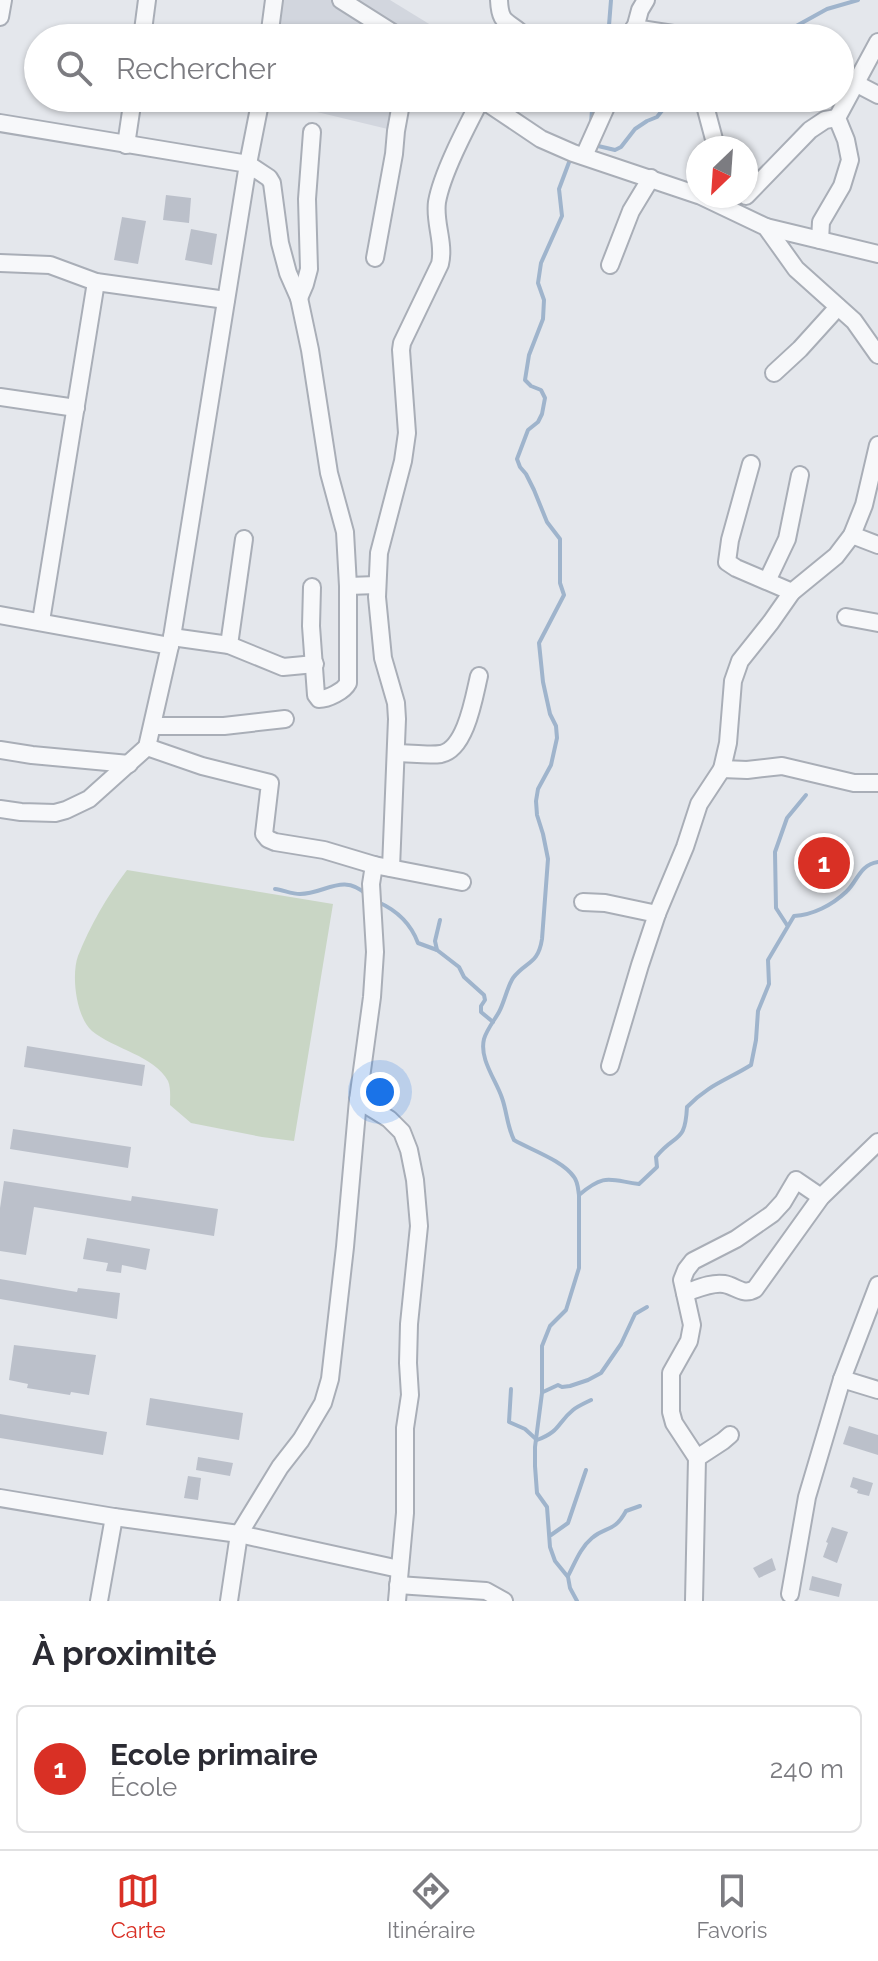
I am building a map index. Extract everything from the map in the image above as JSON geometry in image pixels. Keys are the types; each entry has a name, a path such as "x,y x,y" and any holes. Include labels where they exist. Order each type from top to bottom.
{"street":[{"path":"0,17 3,0"},
{"path":"144,24 147,0"},
{"path":"271,24 274,0"},
{"path":"341,0 379,24"},
{"path":"499,0 499,14 508,24"},
{"path":"636,24 646,0"},
{"path":"854,89 878,42"},
{"path":"857,84 878,95"},
{"path":"126,145 131,112"},
{"path":"0,809 55,813 66,810 89,799 147,747 171,642 258,112"},
{"path":"375,258 400,112"},
{"path":"391,868 396,703 383,658 377,585 379,553 403,461 407,433 401,350 440,264 442,254 437,202 474,112"},
{"path":"511,112 541,139 573,153 686,190"},
{"path":"584,156 604,112"},
{"path":"707,112 713,136"},
{"path":"837,118 841,112"},
{"path":"758,184 810,130 825,120 837,118"},
{"path":"820,240 821,222 842,186 850,160 837,118"},
{"path":"0,123 248,164 269,178 280,243 299,298 329,473 345,532 348,683 347,687 323,699 316,695 311,626 312,587"},
{"path":"299,298 309,269 307,199 312,132"},
{"path":"610,265 631,211 651,178"},
{"path":"727,208 766,227 878,254"},
{"path":"766,227 796,269 854,321 878,355"},
{"path":"0,263 50,265 96,282 226,300"},
{"path":"41,621 96,282"},
{"path":"774,373 838,307"},
{"path":"0,397 76,408"},
{"path":"610,1066 657,914 699,804 722,769 728,743 731,693 740,661 792,592 836,556 852,535 864,505 878,445"},
{"path":"751,464 727,562 792,592"},
{"path":"767,581 787,539 800,475"},
{"path":"852,535 878,545"},
{"path":"229,645 244,539"},
{"path":"348,586 377,585"},
{"path":"0,615 171,642 229,645 283,667 315,664"},
{"path":"846,617 878,623"},
{"path":"396,753 443,754 454,747 468,719 479,676"},
{"path":"153,726 224,726 285,719"},
{"path":"147,747 188,762 270,783 264,834 268,839 324,850 374,865 462,882"},
{"path":"0,750 129,764"},
{"path":"722,769 782,766 854,783 878,783"},
{"path":"229,1601 239,1534 316,1415 330,1379 358,1100 372,997 375,952 371,884 374,865"},
{"path":"583,902 605,903 657,914"},
{"path":"358,1100 389,1119 402,1132 415,1180 419,1226 409,1324 410,1395 405,1428 405,1513 398,1585"},
{"path":"685,1293 713,1284 725,1284 743,1292 755,1289 821,1197 878,1142"},
{"path":"694,1601 697,1458 674,1423 671,1412 671,1373 689,1341 692,1325 682,1280 693,1261 760,1224 783,1202 795,1181 821,1197"},
{"path":"790,1594 807,1497 842,1379 878,1285"},
{"path":"842,1379 878,1390"},
{"path":"697,1458 730,1435"},
{"path":"0,1498 239,1534 398,1585 486,1591 504,1601"},
{"path":"99,1601 114,1517"}],"shaded area":[{"path":"279,0 390,0 429,24 276,24"},
{"path":"317,112 398,112 396,131"}],"green space":[{"path":"127,870 333,904 294,1141 191,1123 170,1105 169,1084 162,1072 101,1037 87,1025 76,995 78,956 100,912"}],"building":[{"path":"166,195 191,198 189,223 163,220"},
{"path":"122,217 146,221 138,264 114,260"},
{"path":"191,229 217,234 212,265 185,260"},
{"path":"27,1046 145,1065 142,1086 24,1067"},
{"path":"13,1129 131,1147 128,1168 10,1149"},
{"path":"4,1181 131,1201 132,1196 218,1209 214,1236 34,1207 26,1255 0,1251 0,1208"},
{"path":"87,1238 150,1249 146,1270 122,1265 121,1273 106,1271 108,1263 83,1259"},
{"path":"0,1279 77,1292 78,1288 120,1293 117,1319 0,1299"},
{"path":"14,1345 96,1355 89,1395 27,1388 28,1384 9,1380"},
{"path":"150,1398 243,1413 239,1440 146,1425"},
{"path":"0,1414 107,1432 103,1455 0,1438"},
{"path":"849,1426 878,1435 878,1455 843,1444"},
{"path":"198,1457 233,1463 230,1476 196,1470"},
{"path":"188,1476 201,1478 198,1500 184,1498"},
{"path":"853,1477 873,1483 869,1496 857,1493 858,1490 850,1487"},
{"path":"832,1527 848,1532 837,1563 823,1557"},
{"path":"772,1558 776,1570 759,1578 753,1568"},
{"path":"812,1576 842,1584 839,1597 809,1590"}],"waterway":[{"path":"609,24 611,0"},
{"path":"800,24 827,9 858,0"},
{"path":"591,123 592,112"},
{"path":"594,145 615,150 635,129 661,112"},
{"path":"571,157 559,189 562,216 541,263 538,283 544,300 543,319 529,355 525,380 541,390 545,398 542,414 528,430 517,459 547,522 560,539 560,583 564,595 539,643 543,682 557,738 551,765 538,789 536,801 548,859 542,939 538,954 511,981 501,1008 485,1035 483,1047 514,1140 562,1165 574,1177 578,1188 579,1268 566,1310 550,1326 542,1346 542,1393 535,1447 537,1493 547,1507 550,1547 555,1561 568,1577 577,1601"},
{"path":"787,925 776,908 775,852 787,818 806,795"},
{"path":"579,1195 602,1181 639,1184 657,1167 656,1157 682,1133 687,1107 710,1088 751,1065 758,1011 769,984 768,960 794,916 815,911 835,901 867,866 878,862"},
{"path":"275,889 300,894 350,885 367,895"},
{"path":"378,902 402,918 418,943 437,950"},
{"path":"440,920 435,941 437,950 459,967 464,977 484,995 481,1012 493,1022"},
{"path":"543,1392 558,1385 570,1386 601,1373 621,1344 635,1314 647,1307"},
{"path":"511,1389 509,1422 525,1429 537,1440 555,1430 573,1410 591,1400"},
{"path":"551,1535 568,1523 586,1470"},
{"path":"568,1576 588,1542 614,1526 626,1511 640,1506"}],"place":[{"name":"Ecole primaire","path":"824,863"}]}
